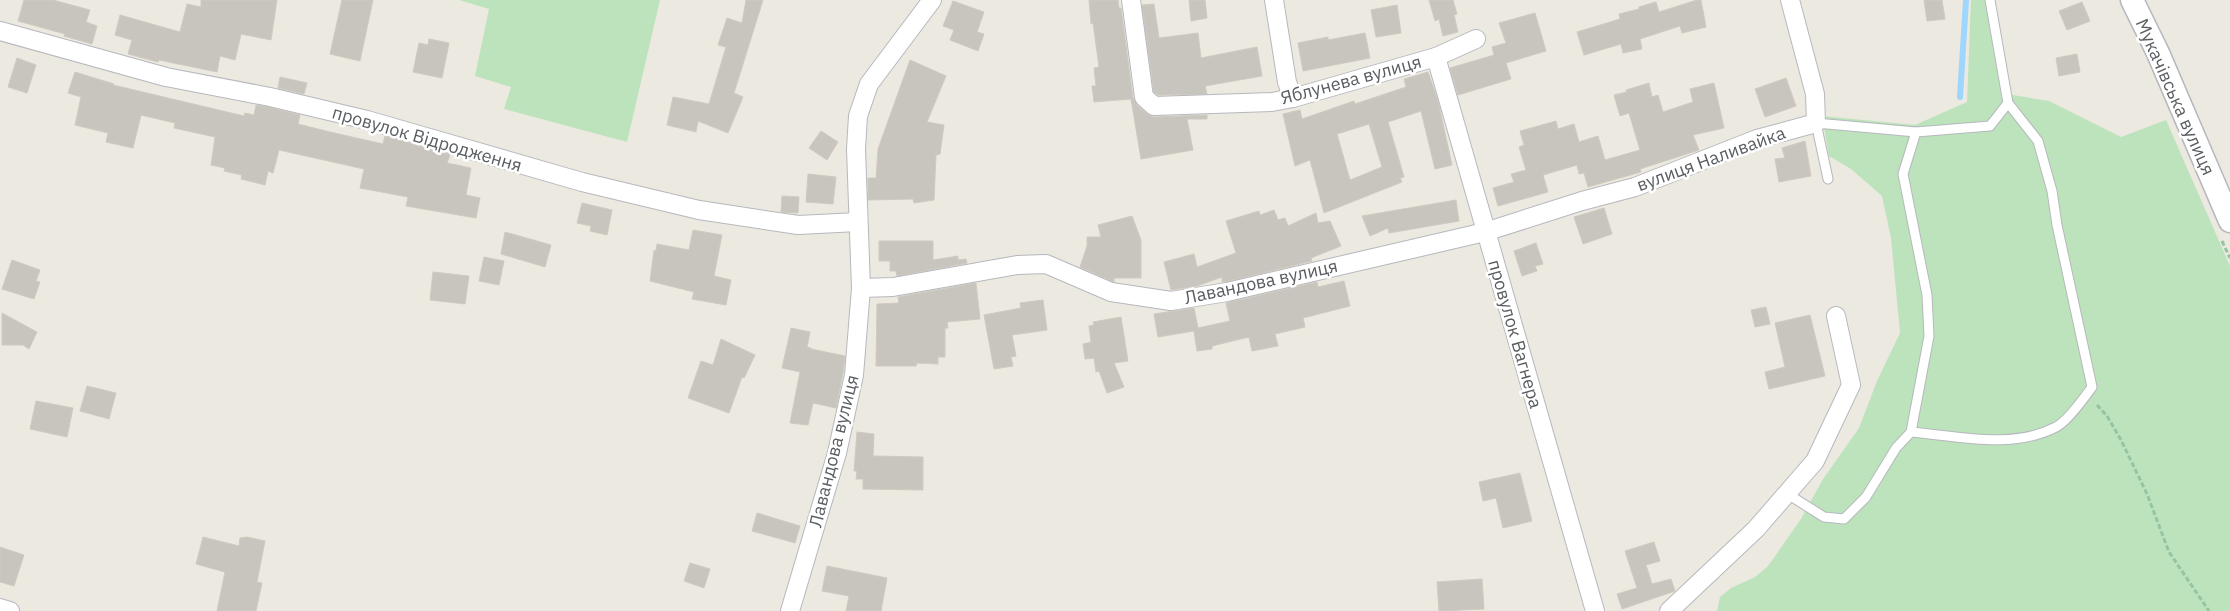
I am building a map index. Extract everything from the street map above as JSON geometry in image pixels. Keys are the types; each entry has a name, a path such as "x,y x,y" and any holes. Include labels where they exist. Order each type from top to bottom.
{"street":[{"name":"Лавандова вулиця","path":"790,611 837,454 854,375 861,288 856,149 858,116 869,84 932,0"},
{"name":"Яблунева вулиця","path":"1131,0 1144,97 1154,106 1272,102 1293,98 1436,57 1476,39"},
{"path":"1274,0 1287,82 1293,98"},
{"path":"1790,0 1815,94 1816,123"},
{"name":"Мукачівська вулиця","path":"2132,0 2158,53 2230,221"},
{"name":"провулок Відродження","path":"0,31 166,77 270,97 367,120 582,182 698,210 798,225 858,222"},
{"name":"провулок Вагнера","path":"1436,57 1595,611"},
{"name":"вулиця Наливайка","path":"1485,232 1582,201 1635,187 1757,139 1816,123"},
{"name":"Лавандова вулиця","path":"861,288 893,287 1017,266 1046,264 1110,292 1171,301 1227,292 1485,232"},
{"path":"1669,611 1756,529 1815,461 1851,385 1836,316"},
{"path":"0,608 10,611"}],"lane":[{"path":"1911,432 1977,439 2022,439 2057,426 2092,387 2057,225 2052,191 2043,156 2038,141 2008,103 1990,0"},
{"path":"1828,179 1816,123 1916,132 1990,126 2008,103"},
{"path":"1786,493 1803,506 1824,517 1844,520 1866,497 1896,448 1911,432 1929,336 1927,294 1903,174 1916,132"}],"path":[{"path":"2092,387 2097,406 2114,427 2147,494 2169,552 2209,611"}],"green space":[{"path":"459,0 660,0 627,142 504,109 511,87 475,76 489,9"},
{"path":"1971,0 1985,0 2001,93 2049,101 2121,137 2166,120 2230,266 2230,611 1717,611 1720,597 1731,588 1755,577 1768,566 1801,519 1823,479 1859,428 1877,381 1900,333 1891,238 1882,196 1851,169 1829,156 1822,116 1915,125 1967,102"}],"building":[{"path":"24,0 53,0 90,10 86,22 97,26 92,44 64,36 65,34 18,21"},
{"path":"201,0 277,0 271,40 241,34 235,60 220,56 217,72 159,60 158,62 128,54 132,40 115,35 120,15 180,32 187,4 201,7"},
{"path":"342,0 373,0 360,61 330,54"},
{"path":"746,0 763,0 734,93 743,97 728,133 698,121 696,132 667,125 673,97 709,104 726,47 718,45 727,18 742,23"},
{"path":"1089,0 1118,0 1119,8 1121,8 1133,98 1137,105 1147,114 1154,117 1207,115 1207,119 1187,119 1193,150 1141,159 1131,99 1094,102 1092,86 1096,86 1094,68 1099,67 1093,23 1091,24"},
{"path":"1189,0 1205,0 1207,18 1191,21"},
{"path":"1429,0 1453,0 1457,14 1454,15 1458,32 1443,36 1439,19 1435,21"},
{"path":"1701,0 1706,27 1682,33 1680,26 1640,39 1642,49 1623,53 1621,44 1584,55 1577,32 1620,19 1619,14 1656,2 1659,12"},
{"path":"1924,0 1942,0 1945,19 1927,21"},
{"path":"953,1 984,12 977,32 984,34 978,51 950,40 954,30 943,26"},
{"path":"2082,2 2090,21 2067,30 2059,11"},
{"path":"1154,4 1159,38 1198,33 1201,58 1257,47 1262,76 1205,86 1207,94 1158,95 1154,92 1142,5"},
{"path":"1397,5 1401,33 1376,37 1371,10"},
{"path":"1535,13 1546,51 1506,63 1511,79 1458,95 1450,68 1494,55 1492,47 1506,43 1499,23"},
{"path":"1365,33 1370,58 1303,71 1298,43 1328,37 1328,40"},
{"path":"429,39 449,43 442,78 413,72 419,43 428,45"},
{"path":"2077,54 2080,72 2059,76 2056,58"},
{"path":"17,58 36,65 27,93 8,87"},
{"path":"910,60 946,76 927,122 944,125 940,154 936,155 934,200 914,203 913,199 868,200 868,178 876,178 878,149"},
{"path":"75,72 113,85 244,116 245,113 254,115 256,105 268,107 300,115 298,124 383,144 385,136 450,155 447,163 471,168 466,195 480,198 476,218 406,206 408,197 360,188 364,169 279,150 273,173 268,171 265,185 241,179 242,175 224,171 225,168 211,165 215,137 174,128 175,123 141,115 133,148 106,142 108,133 75,125 81,97 68,93"},
{"path":"1428,72 1438,101 1452,165 1435,169 1421,111 1388,122 1404,177 1400,178 1402,182 1324,213 1310,160 1295,166 1283,114 1300,110 1302,119 1354,101 1355,104 1406,87 1404,79","holes":["1369,124 1382,167 1350,180 1337,134"]},
{"path":"280,77 307,83 304,94 278,88"},
{"path":"1786,78 1796,106 1765,117 1755,89"},
{"path":"1649,83 1652,97 1658,95 1663,112 1693,102 1690,89 1714,83 1724,128 1693,135 1699,150 1640,169 1641,172 1588,187 1584,173 1579,174 1577,165 1543,175 1548,192 1498,206 1493,188 1514,182 1511,174 1526,170 1519,147 1524,145 1520,131 1556,121 1558,129 1574,124 1579,142 1598,136 1605,160 1640,150 1629,113 1620,116 1614,95"},
{"path":"821,131 838,142 827,160 809,148"},
{"path":"1805,141 1811,176 1779,182 1775,159 1785,158 1782,148"},
{"path":"808,174 836,177 833,204 806,202"},
{"path":"782,196 799,197 798,213 781,212"},
{"path":"1456,200 1459,221 1389,233 1388,228 1370,236 1362,216"},
{"path":"582,203 612,210 607,235 590,231 591,226 577,223"},
{"path":"1604,208 1612,234 1583,244 1574,217"},
{"path":"1274,210 1278,220 1285,218 1288,226 1316,213 1318,223 1330,221 1341,246 1311,258 1312,261 1225,282 1222,282 1222,277 1197,286 1171,290 1164,262 1194,254 1197,267 1236,253 1226,221 1259,211 1260,215"},
{"path":"1132,216 1141,240 1141,278 1114,278 1114,282 1080,267 1087,246 1087,237 1101,237 1098,225"},
{"path":"693,230 722,235 714,276 731,280 726,305 692,299 694,292 650,281 654,250 656,251 657,244 689,250"},
{"path":"505,232 551,245 545,267 501,254"},
{"path":"879,241 933,241 933,260 958,256 958,260 966,259 967,263 897,276 896,271 890,271 890,261 879,261"},
{"path":"1536,243 1543,264 1535,266 1537,271 1522,276 1514,251"},
{"path":"484,257 504,261 499,285 479,281"},
{"path":"12,260 40,270 36,281 40,282 34,299 2,289"},
{"path":"433,272 469,276 465,304 430,300"},
{"path":"1344,281 1350,306 1303,318 1305,327 1275,334 1278,346 1252,351 1249,337 1212,346 1212,349 1197,351 1194,331 1158,337 1154,314 1194,308 1198,328 1230,321 1226,303 1317,282 1318,287"},
{"path":"976,283 980,319 947,322 948,328 945,328 945,357 938,357 938,364 917,363 916,366 876,366 877,304 899,303 898,297"},
{"path":"1043,300 1047,330 1012,335 1016,356 1011,357 1013,366 994,369 984,315 1021,308 1020,303"},
{"path":"1766,307 1770,324 1755,327 1751,310"},
{"path":"2,313 37,332 29,349 23,345 2,345"},
{"path":"1810,315 1825,376 1769,389 1765,372 1785,367 1775,323"},
{"path":"1121,317 1128,361 1114,363 1124,387 1107,393 1099,371 1096,372 1094,358 1085,359 1083,344 1091,342 1089,326 1094,325 1093,322"},
{"path":"791,328 810,332 807,347 845,356 836,408 813,403 808,425 790,423 800,372 782,368"},
{"path":"721,339 755,355 744,378 742,377 729,413 688,398 701,361 713,365"},
{"path":"87,386 116,393 109,419 80,411"},
{"path":"36,401 73,408 67,437 30,429"},
{"path":"857,432 874,434 873,456 923,457 923,490 863,489 863,479 856,479 857,471 854,471"},
{"path":"1520,473 1532,521 1503,528 1496,498 1483,501 1479,482"},
{"path":"757,513 800,526 795,543 752,531"},
{"path":"203,537 239,546 240,538 247,537 265,541 257,582 262,583 256,611 217,611 225,572 196,564"},
{"path":"1654,542 1660,561 1646,565 1652,584 1671,579 1675,591 1622,609 1617,594 1637,588 1625,551"},
{"path":"0,547 24,555 14,586 0,582"},
{"path":"690,563 710,569 704,588 684,581"},
{"path":"827,566 887,578 881,611 846,611 849,596 822,591"},
{"path":"1482,579 1484,609 1439,611 1437,582"}],"waterway":[{"path":"1960,97 1966,0"}]}
